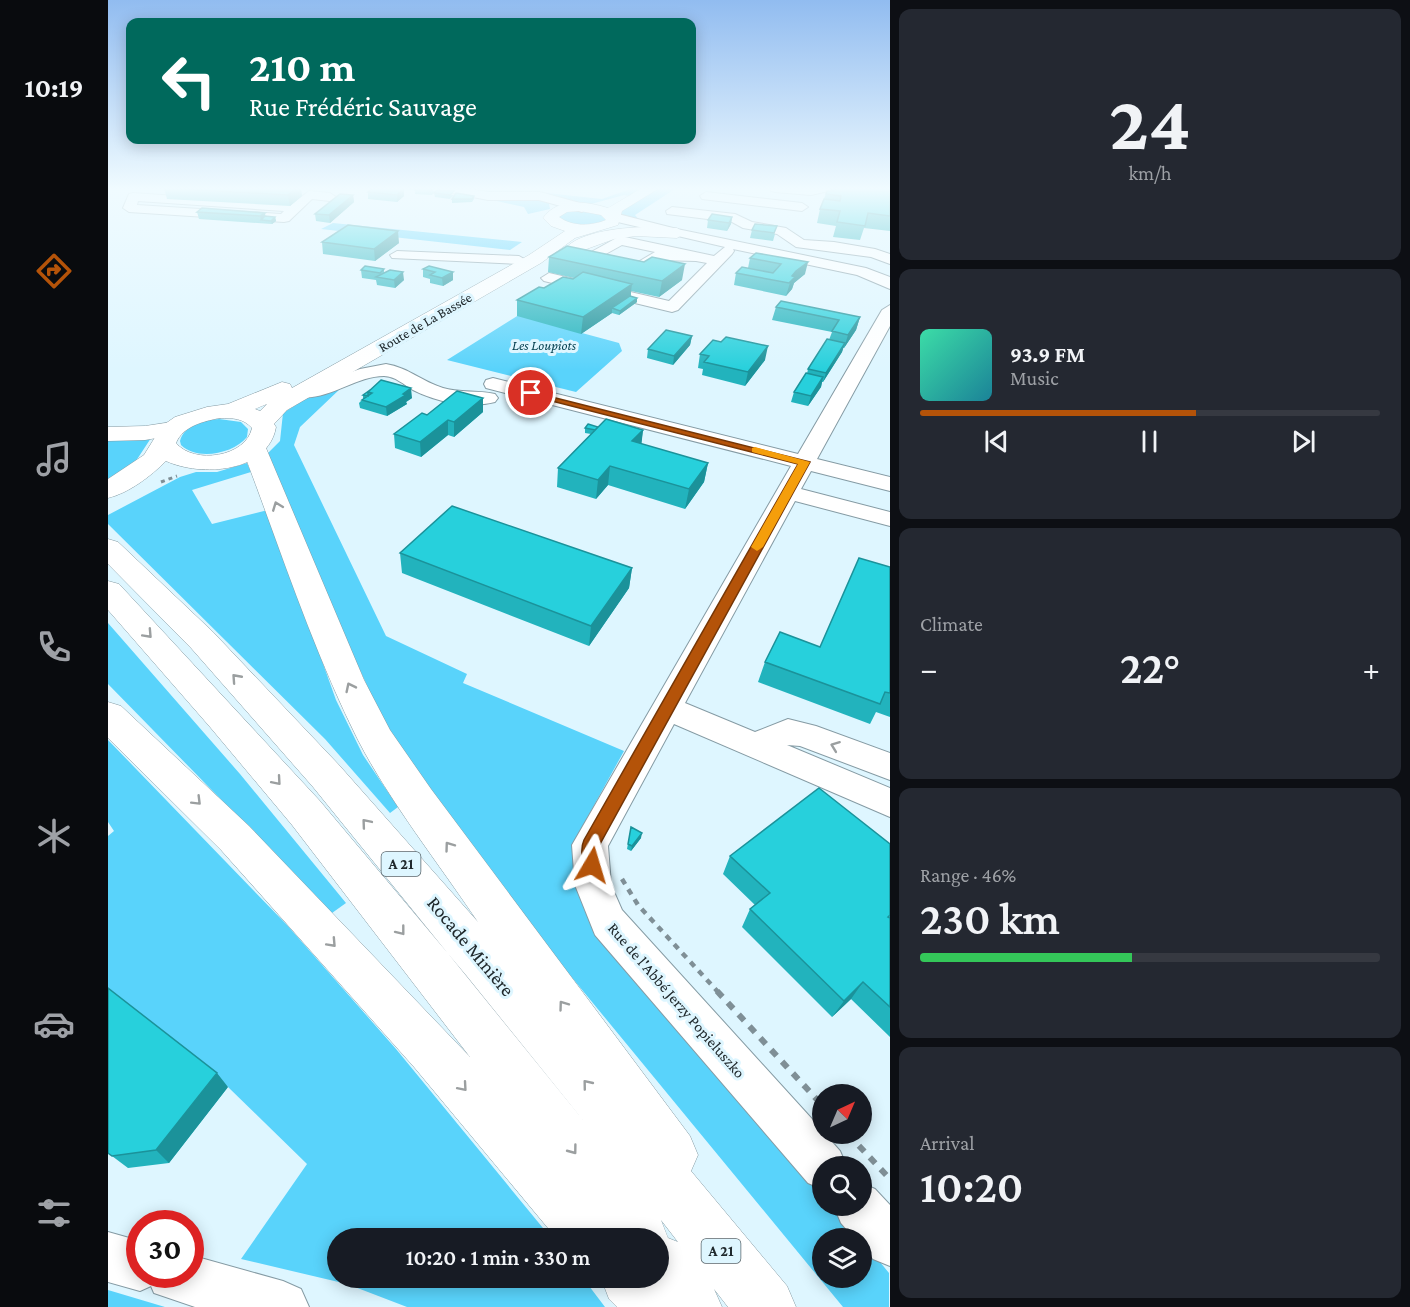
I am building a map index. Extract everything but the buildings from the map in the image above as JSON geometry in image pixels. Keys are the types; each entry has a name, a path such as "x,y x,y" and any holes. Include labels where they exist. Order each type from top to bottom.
{"main road":[{"name":"Route de La Bassée","path":"230,412 270,396 519,260 536,248"},
{"name":"Route de La Bassée","path":"202,463 231,459 258,435 279,405 535,259 548,248"},
{"path":"487,286 512,280 576,248"},
{"path":"117,491 158,455 168,436 198,416 230,412 249,415 347,680 376,739 417,801 676,1161 677,1195"},
{"path":"108,434 145,433 168,436"},
{"path":"168,436 172,456 202,463"},
{"path":"117,491 183,466 202,463"},
{"name":"Rocade Minière","path":"108,548 202,640 326,776 555,1045 766,1307"},
{"name":"A 21","path":"108,591 186,676 332,844 547,1116 632,1228"},
{"path":"108,716 235,838 431,1050 585,1228"},
{"path":"669,1277 692,1307"},
{"path":"639,1288 657,1307"}],"street":[{"path":"606,248 591,256 640,267 656,256 693,257"},
{"path":"654,248 717,261"},
{"path":"549,278 672,307 730,248"},
{"path":"748,248 861,271 890,284"},
{"path":"846,248 875,253 890,260"},
{"path":"397,255 519,260"},
{"name":"Rue de l'Abbé Jerzy Popieluszko","path":"814,1156 608,922 593,885 590,845 890,310"},
{"path":"301,393 323,389 381,370 395,372 418,385 470,399 492,398 501,386 890,484"},
{"path":"788,492 857,510 888,522"},
{"path":"667,708 890,803"},
{"path":"754,745 788,731 806,735 890,767"},
{"path":"867,1216 890,1242"},
{"path":"108,1257 126,1262"},
{"path":"204,1284 283,1307"}],"path":[{"path":"620,875 638,905 812,1095"},
{"path":"857,1144 890,1179"}],"green space":[{"name":"Les Loupiots","path":"630,300 582,333 619,343 622,351 576,392 447,360 538,303"},
{"path":"341,388 300,427 294,445 386,636 467,674 463,683 624,751 581,829 575,854 589,918 812,1181 812,1216 841,1216 852,1228 812,1228 812,1269 439,816 388,731 329,603 267,454 280,441 283,413 307,398"},
{"path":"219,419 241,422 248,429 247,437 233,448 215,453 196,453 181,445 182,436 190,427"},
{"path":"108,438 151,438 134,464 108,479"},
{"path":"247,463 251,472 192,490 212,524 268,510 336,700 363,755 398,807 390,813 325,739 108,524 108,515 180,477 196,472 217,472"},
{"path":"108,623 240,774 346,903 332,913 108,684"},
{"path":"108,740 287,925 396,1049 543,1228 327,1228 327,1279 241,1259 307,1164 228,1087 108,995 108,836 114,831 108,822"},
{"path":"872,1252 889,1273 889,1307 843,1307 827,1288 872,1288"},
{"path":"357,1288 591,1288 605,1307 407,1307"},
{"path":"108,1290 165,1307 108,1307"}],"slow traffic":[{"path":"755,450 804,462 757,547"}],"route":[{"path":"531,393 804,462 590,845 592,865"}]}
